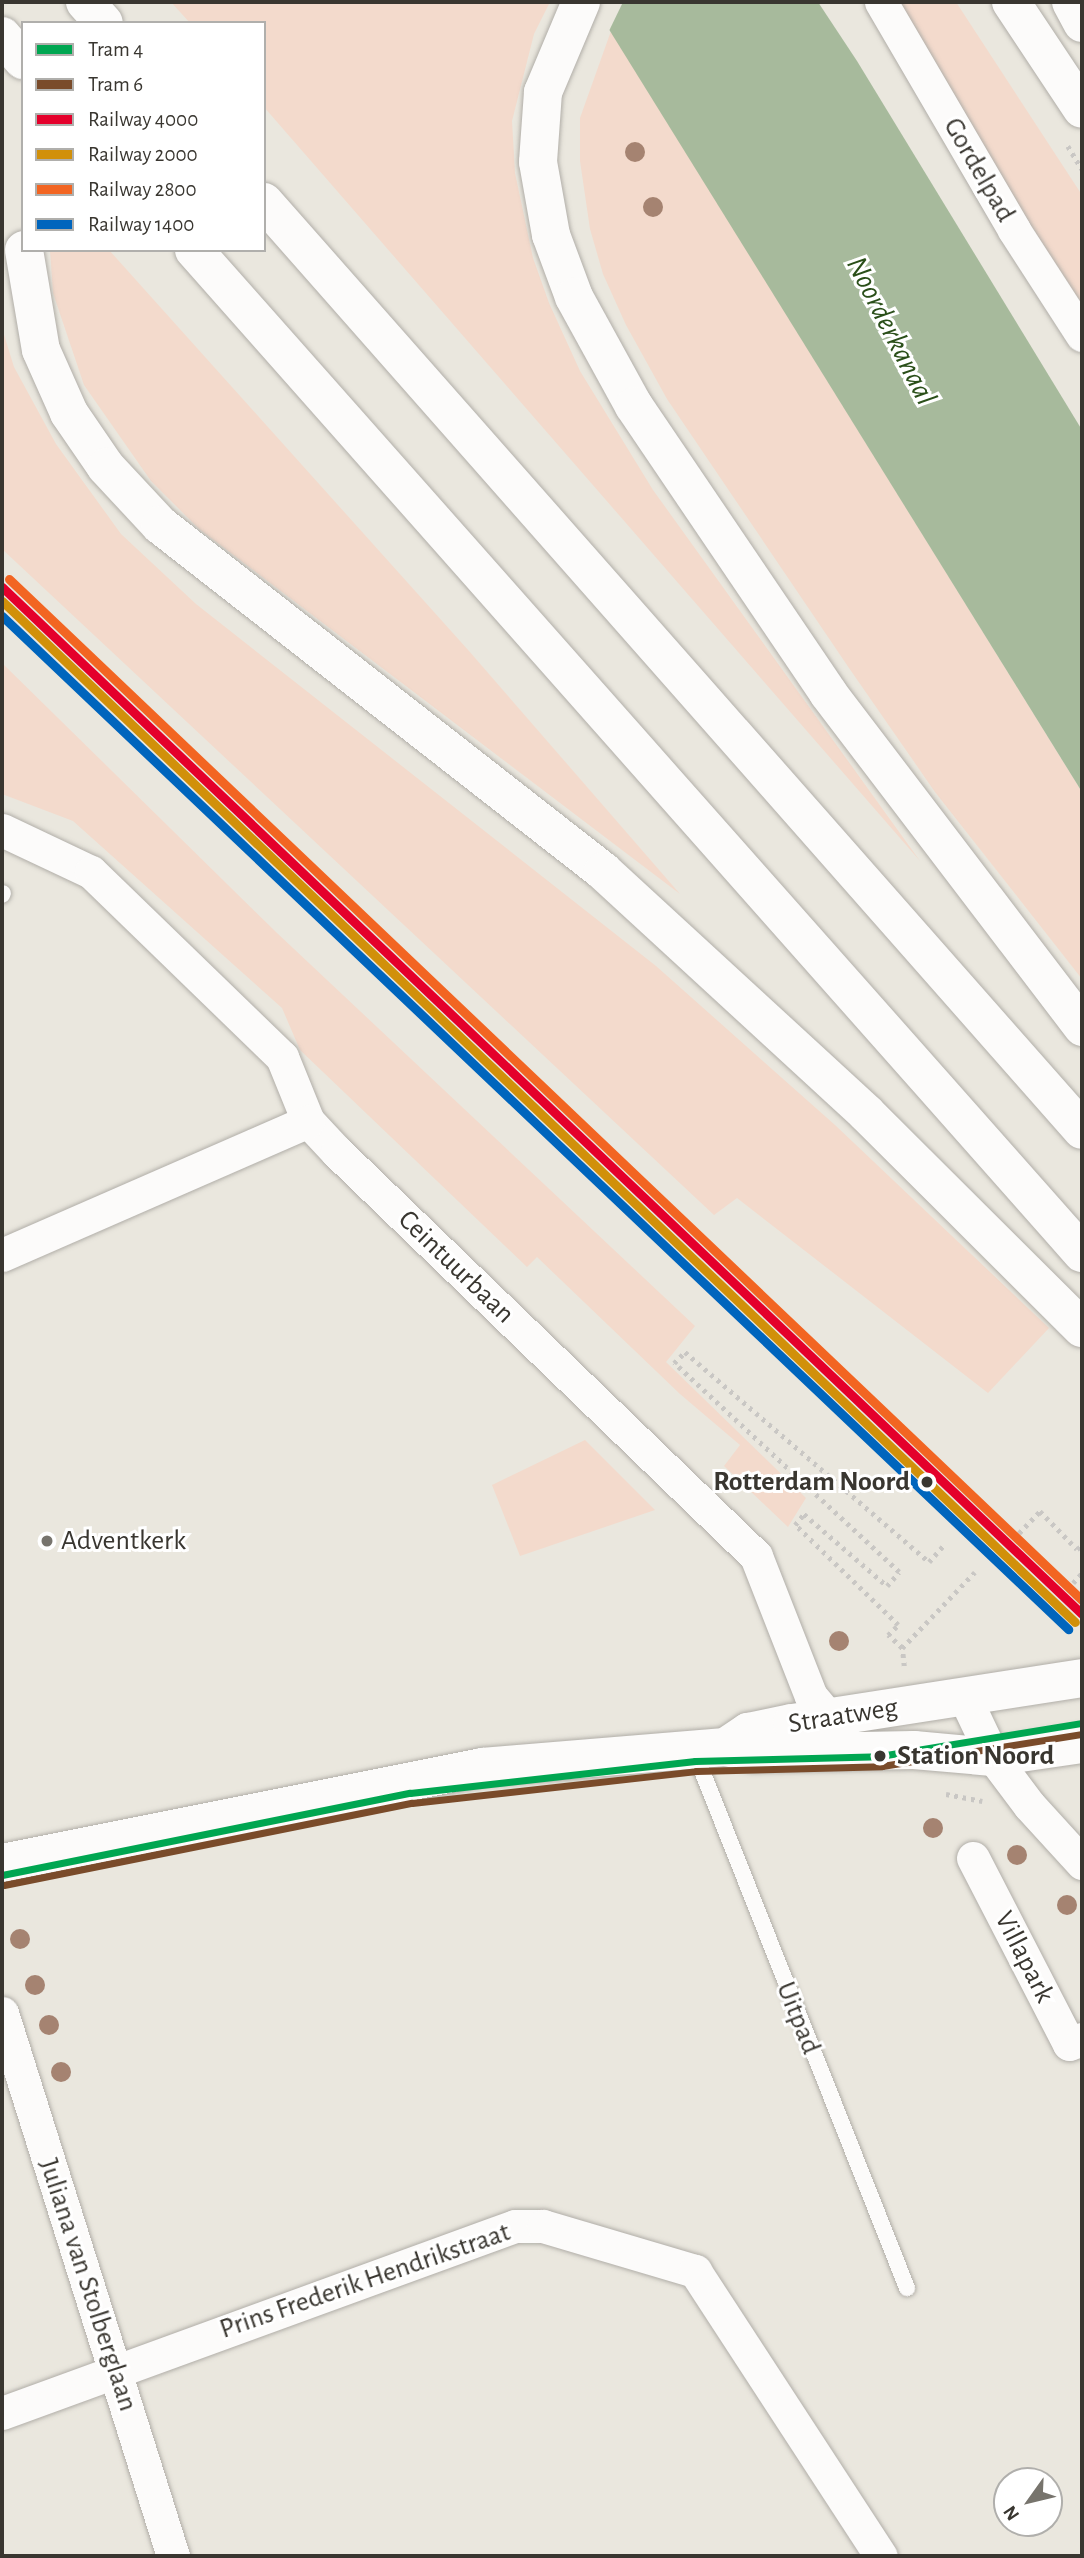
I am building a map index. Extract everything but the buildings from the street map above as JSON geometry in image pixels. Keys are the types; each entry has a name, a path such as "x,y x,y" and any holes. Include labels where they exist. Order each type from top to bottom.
{"main road":[{"path":"85,2 102,21"},
{"path":"90,21 100,2"},
{"path":"581,2 556,52 543,92 538,162 551,235 574,298 609,363 828,694 1082,1027"},
{"path":"1011,2 1082,109"},
{"path":"1071,2 1082,23"},
{"path":"2,36 21,58"},
{"path":"266,204 1082,1130"},
{"path":"24,252 40,350 69,413 106,467 160,525 603,871 866,1113 1082,1328"},
{"path":"196,252 1079,1249"},
{"name":"Straatweg","path":"709,1748 748,1732 827,1717 1082,1678"},
{"name":"Straatweg","path":"2,1863 482,1767 709,1748 754,1753 914,1750 993,1757 1082,1744"}],"street":[{"name":"Gordelpad","path":"881,2 1014,230 1082,335"},
{"name":"Ceintuurbaan","path":"2,830 90,872 282,1057 308,1121 757,1556 811,1696 860,1752"},
{"path":"2,1255 308,1121"},
{"path":"965,1698 993,1757 1029,1805 1082,1863"},
{"name":"Villapark","path":"973,1858 1069,2044 1082,2039"},
{"name":"Juliana van Stolberglaan","path":"2,2013 173,2556"},
{"name":"Prins Frederik Hendrikstraat","path":"2,2413 114,2369 515,2225 543,2226 695,2271 881,2556"}],"lane":[{"name":"Uitpad","path":"709,1748 906,2288"}],"path":[{"path":"904,1673 902,1648 888,1635 898,1625 794,1525 804,1514 887,1586 899,1572 674,1363 685,1352 929,1562 944,1545"},
{"path":"1018,1533 1040,1511 1077,1549 1082,1546"},
{"path":"902,1648 975,1572"},
{"path":"1073,1583 1082,1573"}],"shaded area":[{"path":"171,2 550,2 534,34 512,121 515,173 533,258 549,303 580,371 653,490 920,861 266,109 266,21 188,21"},
{"path":"895,2 956,2 1082,195 1082,309"},
{"path":"611,31 1082,792 1082,979 935,792 667,399 626,325 603,274 590,229 580,161 580,118"},
{"path":"50,252 111,252 469,651 680,894 199,529 151,481 84,385 53,293"},
{"path":"2,328 14,367 56,444 121,534 196,604 656,966 835,1125 1049,1328 988,1393 737,1198 714,1215 2,549"},
{"path":"2,663 277,933 695,1326 666,1362 806,1498 788,1527 724,1466 740,1445 680,1394 537,1257 527,1267 300,1050 282,1008 73,821 2,794"},
{"path":"585,1440 655,1510 520,1556 492,1485"}],"water":[{"name":"Noorderkanaal","path":"592,2 818,2 857,61 1082,430 1082,792"}],"pier":[{"path":"588,2 623,2 608,33 589,4"}],"tram line":[{"name":"4","path":"2,1875 410,1793 695,1761 880,1756 1082,1723"},
{"name":"6","path":"4,1885 412,1803 696,1771 882,1766 1082,1734"}],"rail line":[{"name":"2800","path":"9,579 1082,1600"},
{"name":"4000","path":"2,587 1082,1614"},
{"name":"2000","path":"2,601 1075,1622"},
{"name":"1400","path":"2,616 1068,1629"}],"place":[{"name":"Rotterdam Noord","path":"927,1482"},
{"name":"Adventkerk","path":"47,1541"},
{"name":"Station Noord","path":"880,1756"}]}
